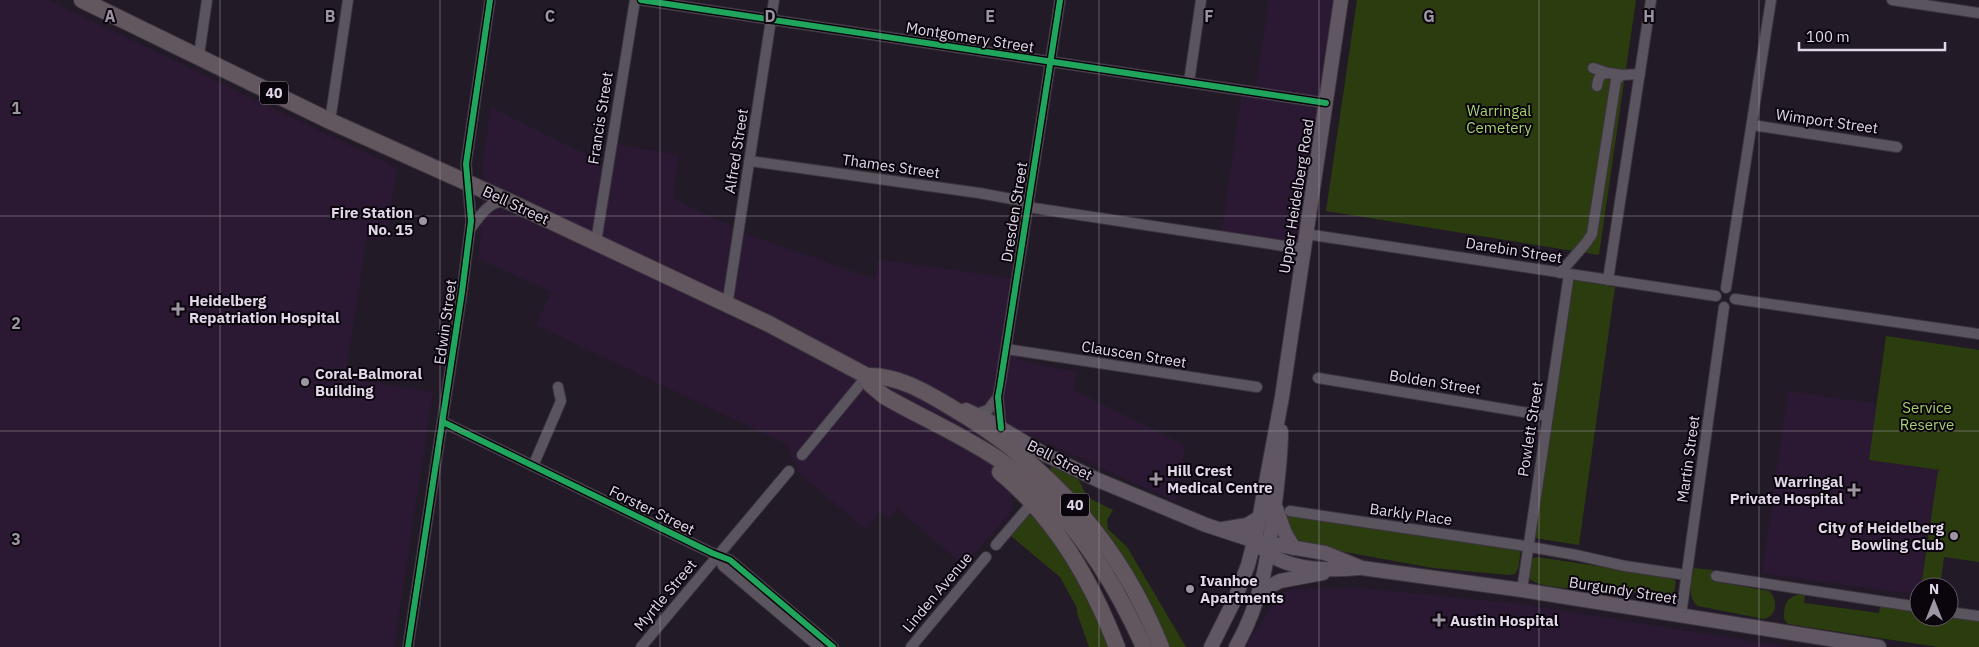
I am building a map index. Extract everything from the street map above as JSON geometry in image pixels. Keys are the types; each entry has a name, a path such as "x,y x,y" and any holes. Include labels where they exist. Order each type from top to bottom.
{"highway":[{"name":"Bell Street","path":"82,0 199,55 330,121 508,201 727,306 770,324 867,376 896,379 944,403"},
{"name":"Bell Street","path":"867,376 871,384 884,396 964,438"},
{"name":"40","path":"944,403 979,424 1025,458 1074,504 1096,531 1136,592 1161,647"},
{"name":"40","path":"964,438 1020,476 1071,527 1111,583 1144,647"},
{"path":"964,438 974,452 1014,484 1058,534 1084,573 1117,647"}],"main road":[{"name":"Upper Heidelberg Road","path":"1211,647 1234,601 1255,541 1260,517 1282,397 1342,0"},
{"name":"Upper Heidelberg Road","path":"1236,647 1260,592 1270,549 1281,456 1282,397"},
{"name":"Bell Street","path":"944,403 976,414 1065,465 1130,494 1220,530 1255,541"},
{"path":"1275,505 1285,533 1294,548"},
{"path":"1220,530 1246,525 1260,517"},
{"name":"Burgundy Street","path":"1255,541 1270,549 1288,564 1338,570 1362,568 1522,590 1879,647"},
{"name":"Burgundy Street","path":"1270,549 1294,548 1324,553 1362,568"},
{"path":"1260,592 1284,580 1338,570"}],"street":[{"path":"199,55 207,0"},
{"path":"330,121 348,0"},
{"name":"Edwin Street","path":"408,647 443,422 470,228 466,164 490,0"},
{"name":"Francis Street","path":"596,242 635,0"},
{"name":"Montgomery Street","path":"641,0 1326,103"},
{"name":"Alfred Street","path":"727,306 774,0"},
{"name":"Dresden Street","path":"1001,428 998,397 1060,0"},
{"path":"1189,82 1201,0"},
{"path":"1608,280 1651,0"},
{"path":"1726,288 1771,0"},
{"path":"1892,0 1979,13"},
{"path":"1592,68 1622,75 1640,74"},
{"path":"1597,86 1598,78 1608,73"},
{"path":"1565,273 1592,234 1616,80 1622,75"},
{"name":"Wimport Street","path":"1752,125 1897,147"},
{"name":"Thames Street","path":"750,161 979,193 1028,205 1304,249"},
{"path":"470,228 486,208 498,201 508,201"},
{"name":"Darebin Street","path":"1306,234 1716,296"},
{"name":"Powlett Street","path":"1522,590 1565,273"},
{"path":"1726,288 1734,293 1735,299 1733,305 1724,307 1717,303 1716,296 1721,289 1726,288"},
{"path":"1735,299 1979,334"},
{"name":"Martin Street","path":"1681,616 1724,307"},
{"name":"Clauscen Street","path":"1006,349 1257,388"},
{"path":"802,455 867,376"},
{"name":"Bolden Street","path":"1318,378 1547,416"},
{"path":"533,466 561,401 558,387"},
{"path":"976,414 988,410 998,397"},
{"name":"Forster Street","path":"443,422 718,556 730,560 833,647"},
{"name":"Myrtle Street","path":"641,647 789,471"},
{"path":"996,545 1032,503"},
{"name":"Barkly Place","path":"1290,511 1527,548"},
{"name":"Burgundy Street","path":"1527,548 1686,575"},
{"name":"Forster Street","path":"718,556 723,566 819,647"},
{"name":"Linden Avenue","path":"911,647 986,557"},
{"path":"1716,576 1909,606"},
{"path":"1959,613 1979,616"}],"shaded area":[{"name":"Heidelberg Repatriation Hospital","path":"0,0 49,0 397,168 386,240 367,237 345,378 433,392 394,647 0,647"},
{"path":"1269,0 1341,0 1304,249 1221,236 1242,90 1255,92"},
{"path":"491,107 608,165 612,143 678,155 673,198 752,236 875,279 878,259 1016,279 1006,349 1019,360 1076,372 1074,390 1185,445 1176,502 1008,425 1012,511 964,566 897,508 887,518 880,512 865,529 799,473 786,444 536,325 551,292 478,259 481,232 483,160"},
{"name":"Warringal Private Hospital","path":"1788,391 1877,404 1869,460 1942,470 1938,471 1922,577 1909,577 1909,594 1762,573"},
{"name":"Austin Hospital","path":"1360,588 1520,604 1789,647 1244,647 1282,592 1295,589"}],"green space":[{"name":"Warringal Cemetery","path":"1357,0 1636,0 1599,255 1326,211"},
{"path":"1574,280 1615,287 1579,545 1535,538"},
{"name":"Service Reserve","path":"1886,336 1979,350 1979,562 1944,557 1941,577 1922,577 1938,471 1940,470 1869,460"},
{"path":"1052,466 1079,480 1087,497 1113,510 1107,520 1108,529 1127,547 1186,647 1169,647 1146,593 1121,553 1095,517 1050,470"},
{"path":"1282,507 1521,549 1518,569 1515,574 1509,575 1433,568 1301,544 1294,539"},
{"path":"1032,514 1056,536 1112,647 1089,647 1077,608 1060,577 1011,536 1026,518"},
{"path":"1537,557 1672,577 1676,582 1674,594 1670,596 1568,588 1536,583 1530,579 1529,571 1533,558"},
{"path":"1694,568 1713,570 1712,581 1769,591 1775,603 1774,611 1769,617 1764,619 1698,606 1694,602 1691,593"},
{"path":"1805,595 1804,603 1879,613 1880,606 1909,610 1909,627 1959,627 1959,618 1979,621 1979,647 1938,647 1788,624 1784,619 1785,607 1793,596"}],"cycle path":[{"path":"408,647 471,221 466,164 490,0"},
{"path":"641,0 1326,103"},
{"path":"1001,428 998,397 1060,0"},
{"path":"443,422 730,560 833,647"}],"place":[{"name":"Fire Station No. 15","path":"423,221"},
{"name":"Heidelberg Repatriation Hospital","path":"178,309"},
{"name":"Coral-Balmoral Building","path":"305,382"},
{"name":"Hill Crest Medical Centre","path":"1156,479"},
{"name":"Warringal Private Hospital","path":"1854,490"},
{"name":"City of Heidelberg Bowling Club","path":"1954,536"},
{"name":"Ivanhoe Apartments","path":"1190,589"},
{"name":"Austin Hospital","path":"1439,620"}]}
